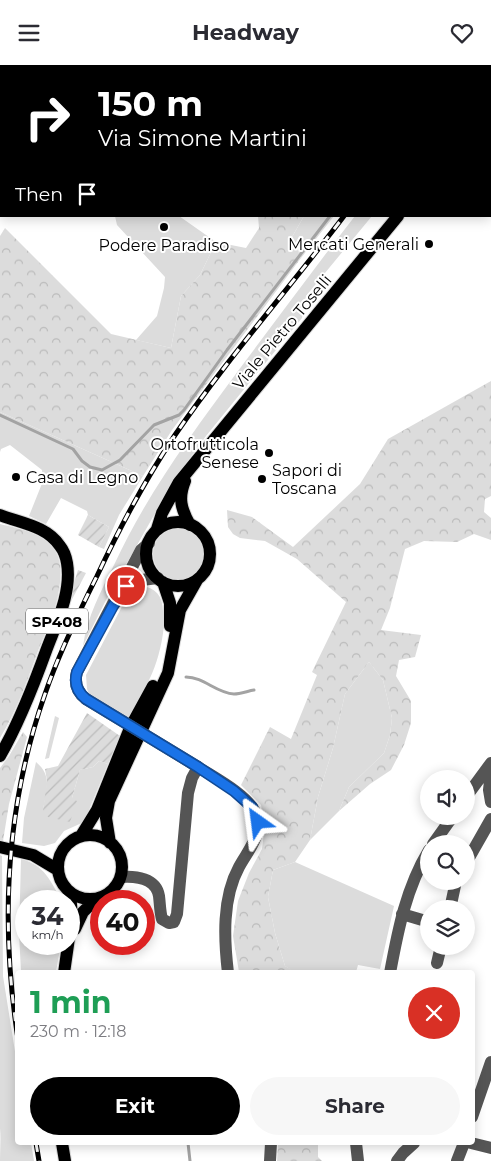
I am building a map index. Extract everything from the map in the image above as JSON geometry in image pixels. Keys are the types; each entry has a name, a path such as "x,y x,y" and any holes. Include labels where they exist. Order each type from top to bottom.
{"main road":[{"name":"Viale Pietro Toselli","path":"148,543 157,529 160,517 173,491 397,217"},
{"name":"Viale Pietro Toselli","path":"121,877 122,865 110,843 106,818 111,795 168,673 180,610 197,580 206,570 210,555 204,535 200,530 190,525 182,509 180,498 190,469"},
{"name":"SP408","path":"0,515 38,528 51,536 63,551 68,567 65,596 57,623 22,714 0,756"},
{"path":"157,529 173,523 190,525"},
{"path":"81,836 96,810 130,728 161,669 168,640 170,603 160,580 152,571 148,561 148,543"},
{"path":"160,580 181,585 197,580"},
{"path":"68,890 63,884 58,870 58,860 62,850 70,841 81,836 100,837 110,843"},
{"path":"0,847 33,855 58,870"},
{"path":"33,855 62,850"},
{"path":"112,890 121,877"},
{"path":"80,918 90,905"},
{"path":"64,970 67,955"},
{"path":"62,1145 65,1161"}],"street":[{"path":"148,543 141,550 77,672 76,685 79,693 86,699 198,767 243,799 254,810 258,822 255,841 238,868 229,894 226,933 228,970"},
{"path":"113,606 129,583 139,580 160,580"},
{"path":"475,785 491,763"},
{"path":"121,877 144,879 153,884 158,894 163,921 174,922 177,914 189,785 198,767"},
{"path":"491,773 489,793 491,802"},
{"path":"475,847 491,819"},
{"path":"391,970 402,914 420,867"},
{"path":"402,914 420,919"},
{"path":"437,963 439,955"},
{"path":"475,1108 491,1063"},
{"path":"475,1144 491,1148"},
{"path":"270,1161 271,1145"},
{"path":"356,1145 358,1161"},
{"path":"397,1161 412,1145"},
{"path":"458,1161 463,1145"}],"green space":[{"path":"115,217 180,217 216,242 200,275 181,296 171,348 136,340 157,316 165,277 117,225"},
{"path":"258,217 303,217 292,237 301,258 172,430 143,476 0,412 0,236 5,228 111,334 171,348 181,296 200,275 216,242 246,248 259,228"},
{"path":"303,217 333,217 301,258 292,237"},
{"path":"354,217 371,217 306,296 302,318 206,436 175,478 106,600 83,646 91,614 100,594 127,538 156,488 187,441"},
{"path":"491,381 491,496 485,499 484,512 491,518 491,540 474,534 457,542 424,541 405,549 390,608 381,630 421,635 415,657 399,660 396,676 411,701 411,723 404,745 391,770 370,784 339,811 349,787 384,753 390,735 392,718 383,680 369,662 345,694 333,748 318,797 310,840 295,862 273,870 268,897 275,933 285,966 292,970 239,970 233,936 238,901 249,873 262,849 265,825 261,805 241,785 270,727 291,739 317,675 312,672 346,602 297,559 265,541 240,538 233,534 228,527 227,510 252,517 293,547 360,484 388,439"},
{"path":"0,412 143,476 119,515 104,549 99,547 109,527 88,515 87,511 61,498 46,524 29,516 43,481 42,470 10,445 1,449 0,452"},
{"path":"88,515 109,527 99,547 78,535"},
{"path":"0,524 31,533 45,540 58,556 61,576 56,606 17,706 0,738"},
{"path":"179,528 189,530 197,536 203,544 205,554 203,564 197,572 189,578 179,580 169,578 161,572 155,564 153,554 155,544 161,536 169,530"},
{"path":"78,570 86,573 69,605 68,602"},
{"path":"141,586 154,590 160,597 163,611 165,611 164,627 162,642 154,668 128,719 90,696 87,689 86,675 127,597 136,588"},
{"path":"369,662 383,680 392,718 390,735 384,753 349,787 339,811 310,840 318,797 333,748 345,694"},
{"path":"87,713 120,736 108,764 99,761 93,767 80,770 72,798 77,801 70,822 48,817 43,810 47,781 45,769 58,766"},
{"path":"55,716 59,718 49,758 45,759"},
{"path":"23,732 27,737 9,804 3,841 0,841 0,768"},
{"path":"99,761 108,764 84,822 64,831 55,843 44,846 22,843 24,818 36,762 45,773 47,784 43,810 72,798 80,770 93,767"},
{"path":"0,855 2,856 3,976 15,1051 15,1145 31,1145 34,1161 0,1161"},
{"path":"21,859 36,865 55,890 20,890"},
{"path":"295,862 394,906 380,969 358,965 357,970 291,970 285,966 275,933 268,897 273,870"},
{"path":"20,955 59,955 56,970 21,970"},
{"path":"278,1145 318,1145 318,1157 322,1161 277,1161"}],"waterway":[{"path":"0,415 73,449 82,461 90,467 102,470 120,460 154,425 179,415 184,410 227,350 329,217"},
{"path":"186,677 199,680 228,693 236,694 254,690"},
{"path":"188,1145 190,1161"}],"railway":[{"path":"15,1017 9,952 8,908 15,821 22,778 32,736 56,664 115,540 143,486 164,452 215,379 343,217"},
{"path":"36,1145 39,1161"}],"place":[{"name":"Podere Paradiso","path":"164,227"},
{"name":"Mercati Generali","path":"429,244"},
{"name":"Ortofrutticola Senese","path":"269,453"},
{"name":"Casa di Legno","path":"16,477"},
{"name":"Sapori di Toscana","path":"262,479"}],"route":[{"path":"126,586 77,672 75,682 79,693 234,791 252,807 258,822"}]}
